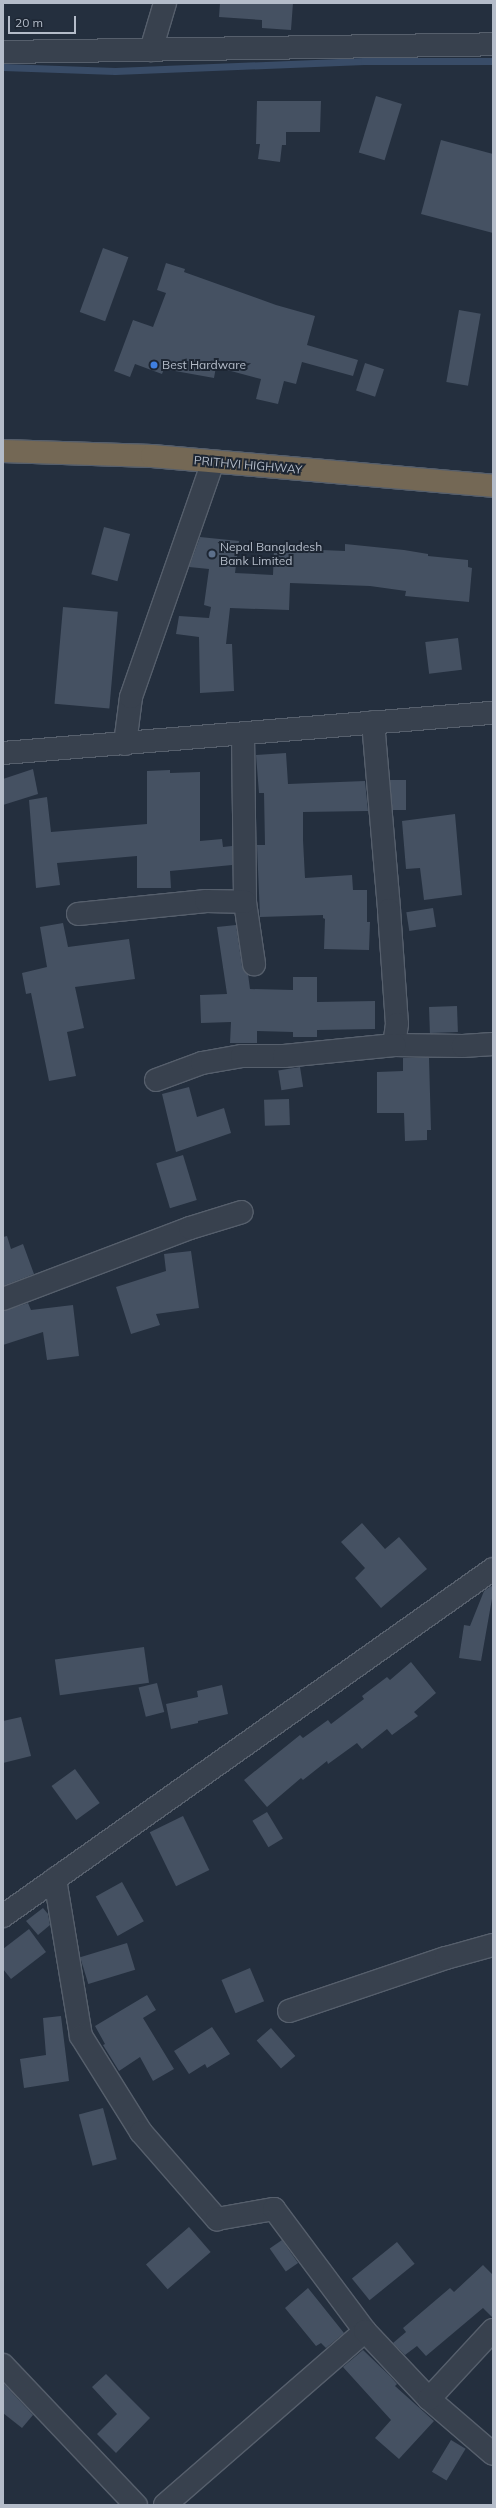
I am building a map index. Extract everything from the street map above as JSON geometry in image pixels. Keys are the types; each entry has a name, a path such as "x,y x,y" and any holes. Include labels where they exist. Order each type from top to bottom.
{"highway":[{"name":"PRITHVI HIGHWAY","path":"3,451 152,456 493,486"}],"street":[{"path":"151,50 165,3"},
{"path":"3,52 493,44"},
{"path":"125,744 131,697 213,462"},
{"path":"3,753 125,744 373,722 493,714"},
{"path":"373,722 390,910 397,1024 394,1046"},
{"path":"243,734 245,902 254,964"},
{"path":"78,914 206,901 245,902"},
{"path":"156,1080 202,1063 242,1056 284,1056 394,1046 464,1046 493,1044"},
{"path":"3,1299 190,1228 242,1212"},
{"path":"3,1916 493,1569"},
{"path":"55,1879 81,2036 141,2132 217,2219 274,2208 364,2331 429,2399 493,2454"},
{"path":"289,2011 446,1958 493,1945"},
{"path":"429,2399 493,2330"},
{"path":"165,2505 364,2331"},
{"path":"3,2365 136,2505"}],"building":[{"path":"220,3 293,3 291,30 262,28 262,20 219,17"},
{"path":"376,96 402,104 385,160 359,152"},
{"path":"257,101 321,101 320,132 286,132 286,145 282,145 280,162 258,159 260,144 256,144"},
{"path":"441,140 493,154 493,233 421,214"},
{"path":"103,248 128,257 105,321 80,312"},
{"path":"166,263 185,269 184,272 276,305 315,316 307,345 358,360 353,376 302,362 296,384 284,381 278,404 256,399 261,379 216,367 214,378 164,369 162,374 135,364 130,377 114,371 133,320 153,327 166,293 157,290"},
{"path":"459,310 481,314 468,386 446,382"},
{"path":"365,363 384,369 375,397 356,391"},
{"path":"104,527 130,534 117,581 91,574"},
{"path":"200,537 239,541 235,573 273,575 274,548 345,551 345,544 404,550 428,554 428,556 468,560 468,567 472,568 469,602 405,596 406,591 370,586 290,583 289,610 230,608 226,644 232,644 234,691 200,693 199,637 176,634 179,616 209,618 211,607 204,605 209,569 189,567"},
{"path":"63,607 118,612 109,708 55,704"},
{"path":"458,638 462,670 429,674 425,642"},
{"path":"286,753 288,784 365,781 368,811 303,812 303,840 305,878 352,875 353,890 367,890 367,922 370,922 369,950 324,949 325,919 323,918 323,915 260,917 257,845 265,845 264,793 259,793 256,755"},
{"path":"33,769 38,794 3,805 3,779"},
{"path":"170,770 170,773 200,772 200,841 222,839 223,847 232,846 232,865 170,871 171,888 137,888 137,856 57,863 60,885 36,888 29,800 47,797 51,832 147,824 147,771"},
{"path":"390,780 406,780 406,810 390,810"},
{"path":"455,814 462,895 424,900 420,868 406,869 402,821"},
{"path":"433,908 436,927 409,931 406,912"},
{"path":"63,923 68,947 129,939 135,979 75,987 84,1028 67,1032 76,1076 49,1081 31,993 26,994 22,973 47,967 40,927"},
{"path":"236,925 242,966 248,974 250,989 293,990 293,977 317,977 317,1002 375,1001 375,1029 317,1030 317,1037 293,1037 293,1032 257,1031 257,1043 230,1043 231,1022 201,1023 200,995 227,994 217,927"},
{"path":"457,1006 458,1032 430,1033 429,1007"},
{"path":"403,1058 429,1058 431,1130 427,1130 427,1140 405,1141 404,1113 377,1113 377,1072 403,1071"},
{"path":"300,1067 303,1087 281,1090 278,1070"},
{"path":"189,1087 197,1117 224,1108 231,1133 176,1152 162,1094"},
{"path":"289,1099 290,1125 265,1126 264,1100"},
{"path":"183,1155 197,1200 170,1208 156,1163"},
{"path":"7,1236 11,1249 23,1244 34,1274 3,1286 3,1237"},
{"path":"191,1251 199,1308 156,1314 160,1325 131,1334 116,1287 166,1271 164,1254"},
{"path":"28,1303 31,1310 73,1305 79,1356 47,1360 43,1332 3,1345 3,1311"},
{"path":"362,1523 385,1549 399,1537 427,1569 381,1608 355,1578 365,1568 341,1542"},
{"path":"491,1586 493,1587 493,1593 481,1661 459,1658 464,1625 470,1626 484,1591"},
{"path":"144,1647 149,1683 60,1695 55,1660"},
{"path":"411,1662 436,1693 414,1712 418,1716 392,1735 387,1729 362,1749 357,1743 328,1764 327,1761 303,1780 301,1778 267,1807 244,1780 300,1735 303,1738 328,1720 331,1724 364,1699 362,1696 387,1677 390,1680"},
{"path":"157,1683 164,1712 146,1717 139,1688"},
{"path":"222,1685 228,1714 171,1729 166,1704 198,1697 197,1691"},
{"path":"21,1717 31,1756 3,1763 3,1721"},
{"path":"75,1769 100,1803 76,1820 52,1786"},
{"path":"267,1812 283,1839 268,1847 252,1821"},
{"path":"183,1816 209,1870 176,1886 150,1832"},
{"path":"122,1882 144,1921 118,1936 96,1897"},
{"path":"43,1908 48,1914 50,1925 38,1935 26,1921"},
{"path":"29,1929 46,1952 11,1979 3,1969 3,1949"},
{"path":"127,1943 135,1970 88,1984 80,1957"},
{"path":"250,1968 264,2001 236,2013 221,1980"},
{"path":"147,1995 156,2010 143,2018 174,2069 153,2081 140,2057 119,2071 103,2045 105,2044 95,2026"},
{"path":"61,2016 69,2081 24,2088 20,2059 46,2055 43,2018"},
{"path":"212,2027 230,2054 207,2068 205,2064 189,2074 174,2051"},
{"path":"271,2028 295,2056 281,2068 257,2040"},
{"path":"103,2108 117,2159 93,2166 79,2114"},
{"path":"189,2227 211,2252 168,2289 146,2264"},
{"path":"282,2240 298,2263 286,2272 270,2249"},
{"path":"397,2242 415,2264 370,2300 352,2279"},
{"path":"483,2265 493,2275 493,2318 483,2308 426,2356 417,2346 405,2355 393,2343 406,2332 403,2328 450,2288 454,2292"},
{"path":"308,2288 344,2333 326,2348 321,2343 316,2346 285,2308"},
{"path":"363,2350 390,2376 397,2384 395,2386 434,2421 399,2459 375,2438 391,2420 343,2367"},
{"path":"106,2374 150,2418 116,2453 97,2434 117,2414 92,2387"},
{"path":"3,2383 33,2415 22,2428 3,2413"},
{"path":"451,2440 466,2449 447,2480 432,2472"}],"waterway":[{"path":"3,67 115,71 364,61 493,61"}],"place":[{"name":"Best Hardware","path":"154,365"},
{"name":"Nepal Bangladesh Bank Limited","path":"212,554"}]}
